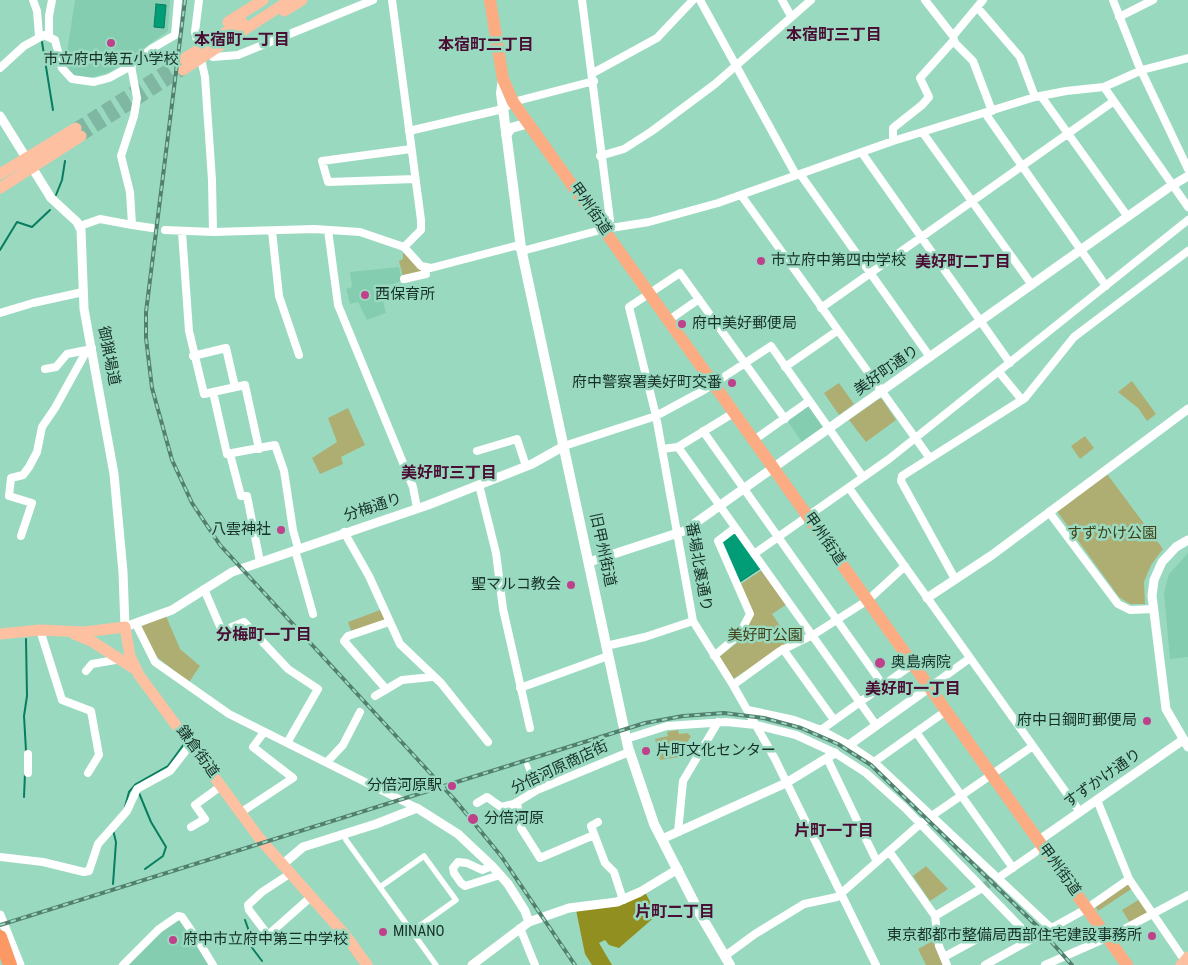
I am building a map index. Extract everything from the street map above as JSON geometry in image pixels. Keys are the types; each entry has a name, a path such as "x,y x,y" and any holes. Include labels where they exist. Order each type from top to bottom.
{"highway":[{"name":"甲州街道","path":"490,0 508,105 526,119 1126,965"},
{"path":"0,937 10,965"}],"main road":[{"path":"197,44 263,0"},
{"path":"276,0 183,64 290,0"},
{"path":"206,61 302,0"},
{"name":"旧甲州街道","path":"508,105 505,122 506,135 520,248 629,752 652,819 700,914 727,961"},
{"path":"506,135 512,128 526,119"},
{"path":"0,174 29,162 78,132"},
{"path":"0,188 29,162"},
{"path":"0,634 40,630 68,632 131,625"},
{"name":"鎌倉街道","path":"131,625 127,645 135,669 240,813 286,869 346,936 367,965"},
{"path":"68,632 93,642 135,669"}],"street":[{"path":"33,0 37,11 39,36"},
{"path":"48,36 52,0"},
{"path":"0,68 16,52 39,36 48,36 55,40 62,68 72,80 94,82 109,78 131,66 151,49 175,35 178,0"},
{"path":"199,0 195,32 197,44 206,61 212,180 212,232"},
{"path":"206,61 238,55 373,0"},
{"path":"392,0 421,230 404,247"},
{"path":"582,0 594,77 600,156 610,220 604,229"},
{"path":"409,131 508,105 594,77 657,38 693,0"},
{"path":"700,0 798,174 930,357"},
{"path":"782,0 791,16"},
{"path":"600,156 624,149 652,131 737,66 811,0"},
{"path":"925,0 973,61 989,112 1021,166 1106,286"},
{"path":"893,141 893,128 922,105 928,97 920,78 983,0"},
{"path":"1113,0 1142,70 1188,169"},
{"path":"1119,17 1154,0"},
{"path":"977,7 1020,57 1038,97 1128,217"},
{"path":"424,268 515,246 526,250 604,229 649,222 741,195 893,141 1038,97 1104,87 1142,70 1188,58"},
{"path":"131,66 137,98 121,156 130,192 132,225"},
{"path":"1104,87 1188,207"},
{"path":"821,308 1114,101"},
{"path":"0,116 51,198 80,226 100,219 152,228"},
{"path":"923,133 1032,284"},
{"path":"411,149 322,161 328,182 415,179"},
{"path":"862,153 1010,363"},
{"name":"美好町通り","path":"589,562 678,534 1188,176"},
{"path":"741,195 836,331 928,457"},
{"path":"754,554 863,478 914,439 1188,220"},
{"name":"御猟場道","path":"80,226 82,292 90,349 114,474 123,572 131,625"},
{"path":"165,230 182,232 272,230 360,232 404,247 424,268 426,274 404,280"},
{"path":"272,230 279,296 300,354"},
{"path":"328,230 338,305 413,487 417,508"},
{"path":"182,232 188,323 193,356 204,394 245,385 259,449"},
{"path":"955,579 900,481 904,474 928,457 1022,400 1074,337 1188,251"},
{"path":"649,293 680,274 785,418"},
{"path":"0,313 33,303 82,292"},
{"name":"番場北裏通り","path":"649,293 629,307 656,416 693,621 756,725 876,965"},
{"path":"668,320 699,299"},
{"path":"836,331 785,367 863,478"},
{"name":"分梅通り","path":"131,625 172,610 227,574 417,508 526,466 564,446 656,416 714,384 771,346 785,367"},
{"path":"193,356 226,348 235,387"},
{"path":"45,370 56,367 66,354 90,349"},
{"path":"21,536 32,503 9,496 11,478 23,475 30,467 37,452 42,427 90,349"},
{"path":"999,372 1022,400"},
{"path":"213,392 227,454 230,454 241,496 247,496 260,562"},
{"path":"754,440 809,401"},
{"path":"927,598 992,555 1188,409"},
{"path":"662,449 678,447 735,412"},
{"path":"703,431 883,686"},
{"path":"477,451 518,439 526,466"},
{"path":"230,454 275,445 284,471 296,549 313,614"},
{"path":"678,447 876,725"},
{"path":"479,485 496,553 502,609 530,728"},
{"path":"849,488 1080,812"},
{"path":"1049,512 1118,604 1130,610 1154,609"},
{"path":"714,656 739,635 750,614 718,541 735,528"},
{"path":"344,532 369,576 400,644 432,677 441,683 488,742"},
{"name":"すずかけ通り","path":"1040,844 1097,800 1185,743 1166,709 1152,591 1159,568 1171,552 1188,541"},
{"path":"733,685 783,649 813,635 868,600 905,566"},
{"path":"204,589 222,631 244,622 288,668 318,689 287,743"},
{"path":"520,688 607,651 693,621"},
{"path":"386,689 344,641 348,636 390,622"},
{"path":"131,625 150,656 165,670 229,714 327,762 371,787 417,808 458,834 500,875 524,911 529,922"},
{"path":"40,630 62,700 92,711 99,755 88,773"},
{"path":"783,649 834,720"},
{"path":"849,745 970,658"},
{"path":"86,671 92,664 121,659"},
{"path":"821,730 913,664"},
{"path":"375,696 402,680 432,677"},
{"path":"748,710 794,720 821,730 849,745 874,762 1052,929"},
{"path":"874,762 946,710"},
{"path":"327,762 343,745 360,712"},
{"path":"678,832 683,781 718,722"},
{"path":"626,739 667,726 718,722 756,725 796,735 874,780 920,824 1032,939"},
{"path":"240,813 293,778 253,747 264,732"},
{"path":"916,732 1013,868"},
{"path":"0,857 43,862 84,872 89,871 98,844 127,811 137,789 170,771 191,744"},
{"path":"727,961 755,934 804,904 841,895 920,824 1033,746"},
{"name":"分倍河原商店街","path":"477,803 487,797 501,807 517,802 537,790 629,752"},
{"path":"28,754 28,773"},
{"path":"662,839 786,783 831,756"},
{"path":"831,756 877,862"},
{"path":"527,765 537,790"},
{"path":"191,827 205,819 195,805 221,786"},
{"path":"1097,800 1129,879 1185,961"},
{"path":"517,802 521,828 540,858 594,835"},
{"path":"312,896 268,934 249,910 248,904 286,869 303,847 376,824 417,808"},
{"path":"598,822 591,826 605,863 614,872 623,900"},
{"path":"346,840 436,965"},
{"path":"998,878 1013,868 1040,844"},
{"path":"889,851 935,916 939,946 946,961 977,939"},
{"path":"380,887 424,856 456,900 411,932"},
{"path":"492,866 482,870 462,862 455,864 453,868 461,884 470,885 500,875"},
{"path":"477,868 480,876 478,882"},
{"path":"472,965 529,922 568,908 623,900 678,869"},
{"path":"985,965 1086,909 1129,879"},
{"path":"935,916 982,888"},
{"path":"1045,965 1055,963 1188,895"},
{"path":"0,914 20,965"},
{"path":"123,965 159,929 178,916 182,917 213,965"},
{"path":"520,928 534,965"}],"shaded area":[{"name":"市立府中第五小学校","path":"75,0 170,0 168,31 110,72 90,78 78,78 66,68"},
{"path":"156,4 166,5 164,28 154,27"},
{"name":"西保育所","path":"399,267 402,281 380,288 386,313 367,320 358,302 350,304 346,289 352,287 350,272"},
{"path":"809,403 827,428 804,445 786,419"},
{"path":"735,532 761,568 740,582 721,541"},
{"path":"1188,553 1188,657 1170,659 1164,593 1169,574"},
{"path":"645,892 657,915 619,948 609,945 605,940 599,943 612,965 592,965 585,954 576,910"},
{"name":"府中市立府中第三中学校","path":"178,916 209,965 126,965"}],"green space":[{"path":"403,249 424,273 403,277 399,261 403,259"},
{"path":"1132,381 1156,414 1147,421 1138,408 1118,392"},
{"path":"839,383 854,404 839,415 824,393"},
{"path":"879,399 882,399 896,420 866,442 849,420"},
{"path":"348,408 365,445 341,457 343,464 320,474 312,458 337,442 328,418"},
{"path":"1085,436 1094,448 1080,459 1071,446"},
{"name":"すずかけ公園","path":"1107,474 1163,549 1151,565 1144,582 1145,604 1130,604 1119,597 1056,510"},
{"name":"美好町公園","path":"762,570 787,604 772,614 791,642 733,679 719,657 743,638 753,614 741,584"},
{"path":"383,609 388,620 352,633 348,622"},
{"path":"166,616 180,649 200,666 189,682 153,654 140,627"},
{"path":"678,730 679,734 687,733 691,736 679,757 660,760 655,739 668,736 667,732"},
{"path":"926,866 948,889 930,901 913,876"},
{"path":"1129,882 1133,888 1098,911 1095,906"},
{"path":"1140,899 1148,913 1130,923 1122,910"},
{"path":"936,939 944,965 926,965 918,949"}],"waterway":[{"path":"42,42 53,110"},
{"path":"56,195 62,180 65,161"},
{"path":"0,250 17,222 32,227 50,210"},
{"path":"26,639 27,696 24,716 26,751"},
{"path":"125,807 129,792 136,784 168,766 184,744"},
{"path":"24,797 25,773"},
{"path":"139,793 151,822 166,847 163,856 145,869"},
{"path":"113,830 116,842 113,884"},
{"path":"245,920 250,934 250,945 262,961"}],"tunnel":[{"path":"76,128 184,59"},
{"path":"81,136 183,70"},
{"path":"982,888 998,878"}],"railway":[{"path":"185,0 146,312 146,338 152,388 172,460 192,503 220,545 455,800 501,856 575,965"},
{"path":"0,925 645,723 683,716 724,713 764,718 801,728 838,744 871,765 1039,928 1072,965"}],"place":[{"name":"市立府中第五小学校","path":"111,43"},
{"name":"市立府中第四中学校","path":"761,261"},
{"name":"西保育所","path":"365,295"},
{"name":"府中美好郵便局","path":"682,324"},
{"name":"府中警察署美好町交番","path":"732,383"},
{"name":"八雲神社","path":"281,530"},
{"name":"聖マルコ教会","path":"571,585"},
{"name":"奥島病院","path":"880,663"},
{"name":"府中日鋼町郵便局","path":"1147,721"},
{"name":"片町文化センター","path":"646,751"},
{"name":"分倍河原駅","path":"452,786"},
{"name":"分倍河原","path":"473,819"},
{"name":"MINANO","path":"383,932"},
{"name":"東京都都市整備局西部住宅建設事務所","path":"1152,936"},
{"name":"府中市立府中第三中学校","path":"173,940"}],"district":[{"name":"本宿町三丁目","path":"834,36"},
{"name":"本宿町一丁目","path":"242,41"},
{"name":"本宿町二丁目","path":"486,46"},
{"name":"美好町二丁目","path":"963,263"},
{"name":"美好町三丁目","path":"449,474"},
{"name":"分梅町一丁目","path":"264,636"},
{"name":"美好町一丁目","path":"913,690"},
{"name":"片町一丁目","path":"834,832"},
{"name":"片町二丁目","path":"675,913"}]}
